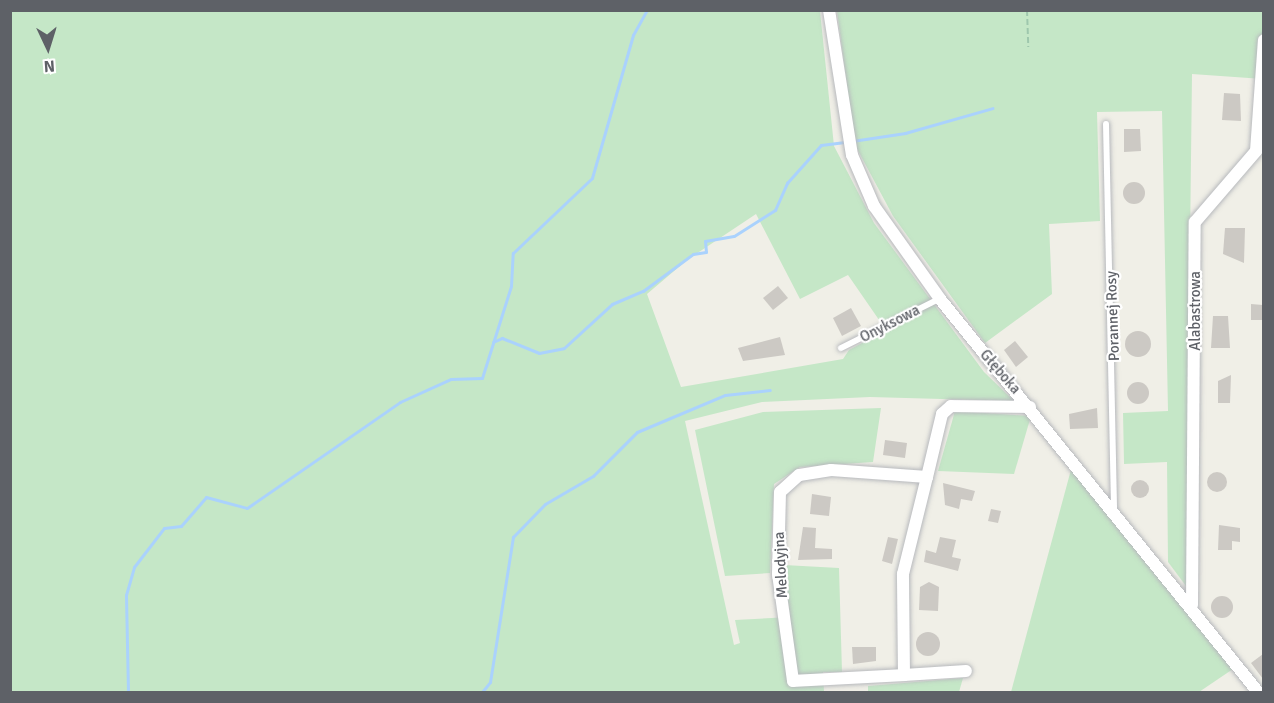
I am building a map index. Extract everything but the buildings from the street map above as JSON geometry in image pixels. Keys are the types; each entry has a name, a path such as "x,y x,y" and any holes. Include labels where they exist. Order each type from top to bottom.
{"street":[{"name":"Głęboka","path":"829,10 861,184 940,299 1114,508 1192,605 1258,693"},
{"name":"Alabastrowa","path":"1192,605 1195,222 1256,151 1263,40"},
{"path":"904,675 903,574 942,414 951,405 1030,407"},
{"name":"Melodyjna","path":"927,477 866,469 820,471 799,475 780,492 778,574 793,681 966,670"}],"lane":[{"name":"Porannej Rosy","path":"1106,124 1114,508"},
{"name":"Onyksowa","path":"841,348 940,299"}],"path":[{"path":"1027,10 1028,47"}],"green space":[{"path":"10,11 820,11 834,146 874,223 984,372 1014,401 870,397 762,402 685,421 734,645 740,643 735,620 790,617 784,565 839,568 842,672 823,672 824,692 11,692","holes":["756,214 800,299 848,275 886,330 849,350 843,359 681,387 647,294 687,260"]},
{"path":"837,11 1263,11 1263,79 1192,74 1186,586 1168,562 1167,462 1124,464 1123,413 1168,411 1162,111 1097,112 1100,221 1049,224 1052,294 985,343 893,216 855,145"},
{"path":"881,408 873,462 800,467 774,484 770,573 725,576 695,430 763,412"},
{"path":"955,411 1031,416 1014,474 938,471"},
{"path":"1072,466 1233,669 1199,692 1011,692"},
{"path":"963,678 959,692 868,692 868,686"}],"waterway":[{"path":"128,692 126,595 134,567 164,528 181,526 206,497 247,508 400,402 451,379 482,378 511,286 513,253 592,178 633,35 647,10"},
{"path":"852,141 905,133 993,108"},
{"path":"493,342 502,338 539,353 564,348 612,304 643,291 693,254 706,252 705,241 734,236 775,210 787,183 821,145 845,142"},
{"path":"482,692 490,682 513,537 545,504 593,476 637,432 725,395 770,390"}]}
